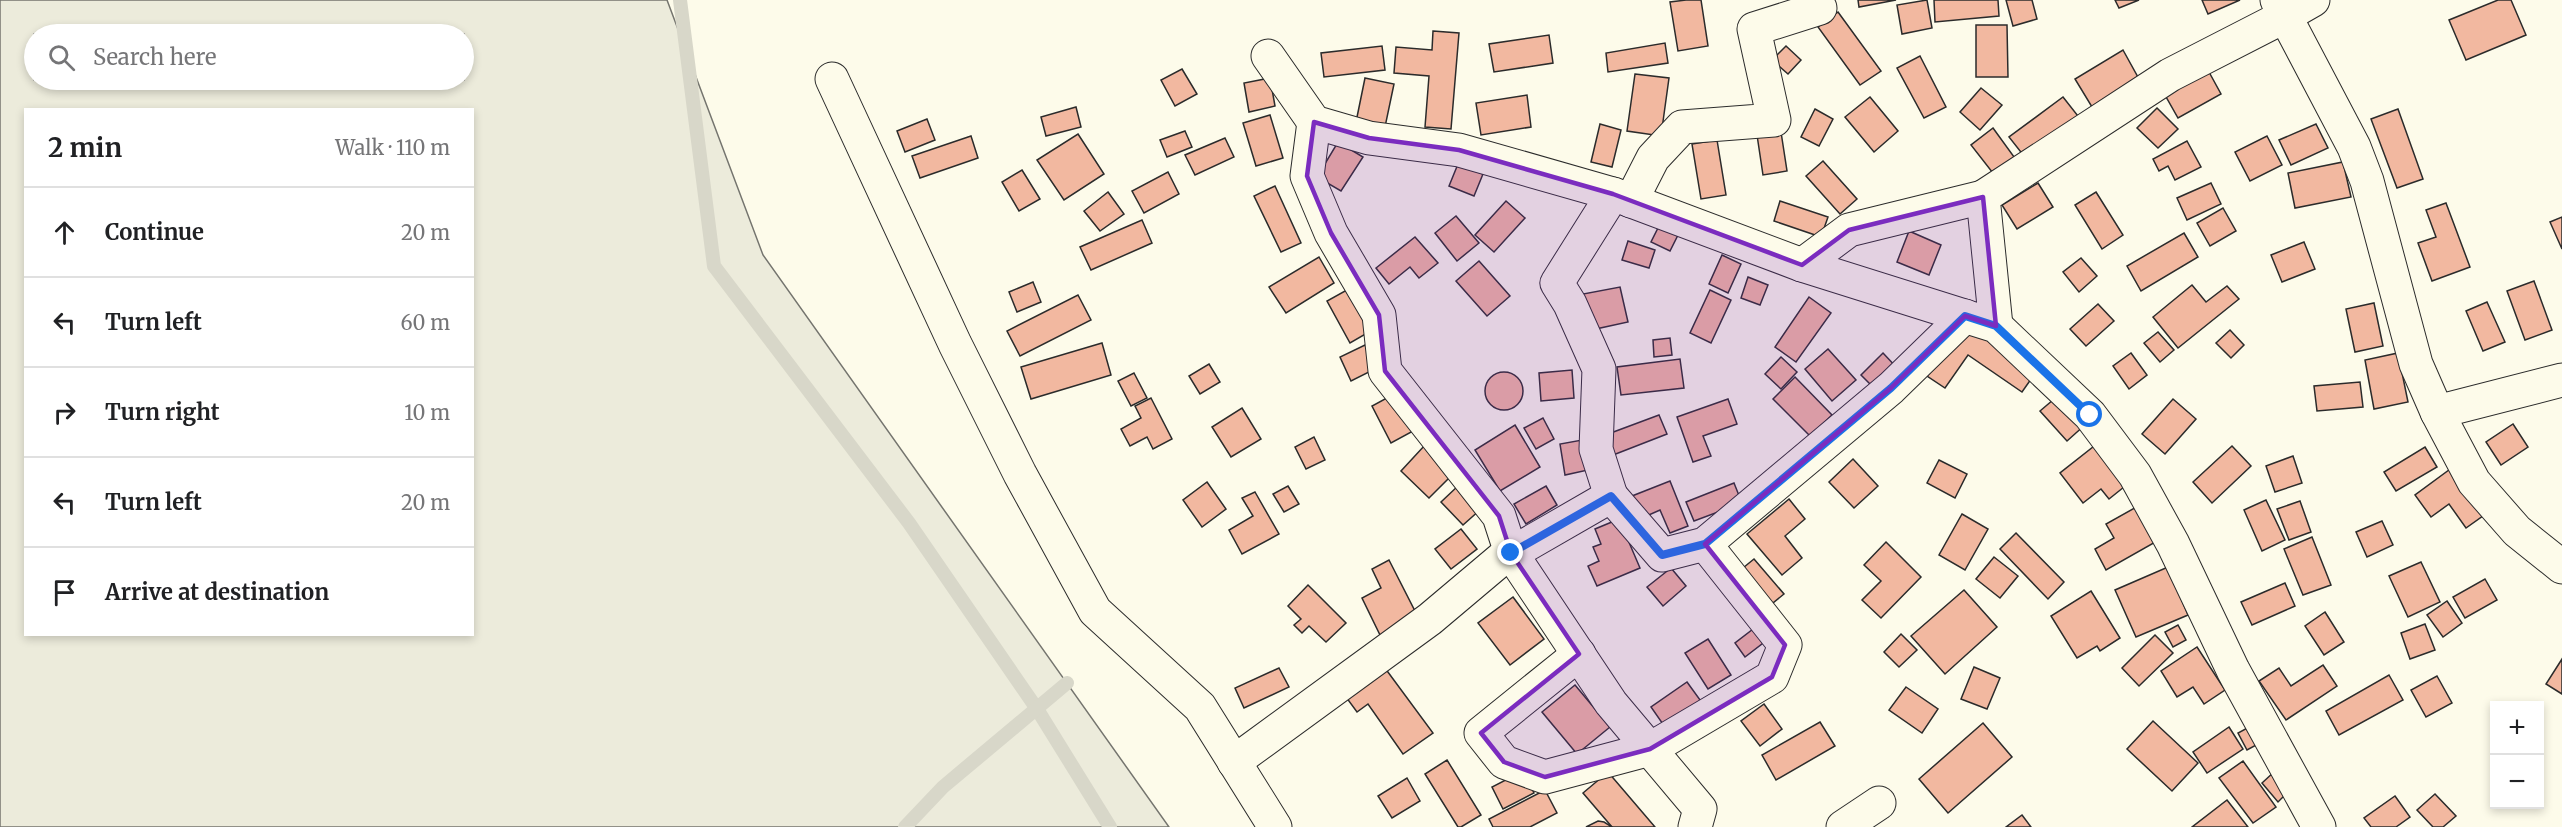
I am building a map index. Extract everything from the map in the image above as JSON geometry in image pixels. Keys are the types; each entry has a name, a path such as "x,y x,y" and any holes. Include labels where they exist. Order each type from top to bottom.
{"street":[{"path":"1802,265 1850,230 1983,197 2170,75 2281,8 2313,0"},
{"path":"1820,8 1754,29 1774,120 1682,127 1653,158 1557,283 1570,304 1599,369 1596,449 1611,496 1662,555 1705,544 1891,388 1965,316"},
{"path":"2281,8 2361,164 2416,364 2437,412 2474,482 2517,531 2562,567"},
{"path":"1268,56 1314,122 1369,138 1459,150 1622,198 1802,265 1996,326 2090,415 2135,475 2174,544 2233,670 2319,827"},
{"path":"832,79 955,344 1020,474 1095,611 1200,707 1275,827"},
{"path":"1314,122 1307,176 1331,233 1379,315 1385,371 1499,516 1511,553 1611,703 1700,809 1695,827"},
{"path":"1983,197 1996,326"},
{"path":"2437,412 2562,380"},
{"path":"1234,762 1430,619 1511,553 1611,496"},
{"path":"1579,654 1481,733 1504,762 1545,777 1650,749 1772,677 1785,645 1705,544"},
{"path":"1844,827 1879,802"}],"highlighted area":[{"path":"1314,122 1369,138 1459,150 1613,194 1802,265 1849,230 1983,197 1996,326 1965,316 1891,388 1705,544 1785,645 1772,677 1650,749 1545,777 1504,762 1481,733 1579,654 1511,553 1499,516 1385,371 1379,315 1331,233 1307,176"}],"shaded area":[{"path":"0,0 667,0 763,255 1169,827 0,827"}],"building":[{"path":"1701,0 1708,46 1678,51 1670,2"},
{"path":"1858,0 1896,0 1859,7"},
{"path":"1927,0 1932,28 1902,34 1897,5"},
{"path":"1934,0 1998,0 1999,16 1935,22"},
{"path":"2006,0 2032,0 2037,19 2013,26"},
{"path":"2115,0 2139,0 2119,8"},
{"path":"2202,0 2240,0 2208,14"},
{"path":"2498,0 2511,0 2526,35 2466,60 2449,20"},
{"path":"1838,12 1881,71 1860,85 1818,27"},
{"path":"1976,25 2007,25 2008,77 1976,77"},
{"path":"1433,31 1459,33 1451,129 1425,127 1429,76 1394,73 1396,47 1432,50"},
{"path":"1549,35 1553,63 1494,72 1489,44"},
{"path":"1665,43 1668,63 1608,72 1606,53"},
{"path":"1382,46 1385,70 1324,77 1321,53"},
{"path":"1786,46 1801,60 1788,74 1772,60"},
{"path":"2123,50 2139,79 2092,107 2075,79"},
{"path":"1920,56 1946,107 1924,118 1897,68"},
{"path":"1182,69 1197,94 1175,106 1161,80"},
{"path":"2209,72 2221,94 2178,118 2165,95"},
{"path":"1635,74 1669,78 1661,136 1627,131"},
{"path":"1270,78 1275,106 1249,112 1244,83"},
{"path":"1365,78 1394,84 1385,127 1356,122"},
{"path":"1981,88 2002,105 1980,130 1960,112"},
{"path":"1527,95 1531,127 1481,135 1476,103"},
{"path":"1870,97 1898,131 1874,152 1845,117"},
{"path":"2063,97 2078,116 2024,156 2009,137"},
{"path":"1076,107 1081,127 1046,136 1041,117"},
{"path":"2157,108 2178,129 2158,148 2137,128"},
{"path":"1815,109 1833,119 1819,146 1801,137"},
{"path":"2398,109 2423,179 2397,188 2371,119"},
{"path":"1270,115 1283,158 1256,166 1243,123"},
{"path":"927,119 935,140 905,152 897,131"},
{"path":"1600,124 1621,130 1612,167 1591,162"},
{"path":"2316,124 2328,148 2291,165 2279,140"},
{"path":"1993,128 2017,161 1996,177 1971,145"},
{"path":"1185,131 1192,147 1167,157 1160,140"},
{"path":"1781,132 1787,171 1763,175 1757,135"},
{"path":"1078,134 1104,174 1064,200 1037,160"},
{"path":"971,136 978,158 920,178 912,156"},
{"path":"2267,136 2282,165 2250,181 2235,152"},
{"path":"1225,138 1234,157 1195,175 1185,155"},
{"path":"1717,140 1726,195 1701,199 1692,144"},
{"path":"2187,141 2201,167 2175,180 2168,166 2159,171 2153,159"},
{"path":"1338,142 1363,157 1341,191 1317,177"},
{"path":"1823,161 1857,199 1840,214 1806,176"},
{"path":"2343,162 2351,197 2295,208 2288,173"},
{"path":"1458,164 1483,174 1474,196 1449,186"},
{"path":"1022,170 1040,199 1019,211 1002,182"},
{"path":"1168,172 1179,194 1144,213 1132,191"},
{"path":"2038,183 2053,207 2017,229 2002,205"},
{"path":"2211,183 2221,204 2187,220 2177,198"},
{"path":"1275,186 1301,243 1281,252 1254,196"},
{"path":"1108,192 1124,214 1100,231 1084,211"},
{"path":"2096,192 2123,235 2102,249 2075,205"},
{"path":"1506,201 1525,218 1494,252 1475,235"},
{"path":"1780,201 1828,217 1821,237 1774,221"},
{"path":"2446,203 2470,267 2432,281 2418,243 2436,237 2426,210"},
{"path":"2223,208 2236,231 2210,246 2197,223"},
{"path":"1456,216 1479,243 1457,261 1435,233"},
{"path":"2562,217 2562,249 2550,222"},
{"path":"1142,220 1152,243 1091,270 1080,247"},
{"path":"1662,220 1681,229 1670,251 1651,242"},
{"path":"1909,231 1941,245 1929,275 1897,262"},
{"path":"2184,233 2198,257 2141,291 2127,266"},
{"path":"1415,237 1438,263 1419,278 1410,267 1389,284 1376,268"},
{"path":"1628,241 1655,250 1649,268 1622,260"},
{"path":"2304,242 2315,269 2282,282 2271,255"},
{"path":"1722,255 1741,264 1728,293 1709,284"},
{"path":"1319,257 1334,283 1286,313 1269,287"},
{"path":"2081,258 2097,276 2079,292 2063,272"},
{"path":"1479,261 1510,296 1487,316 1456,281"},
{"path":"1748,277 1768,285 1760,305 1741,298"},
{"path":"2534,281 2552,330 2525,340 2507,291"},
{"path":"1033,282 1041,302 1017,312 1009,292"},
{"path":"2192,285 2206,302 2227,286 2239,299 2178,348 2153,317"},
{"path":"1354,286 1376,328 1350,343 1327,301"},
{"path":"1620,287 1628,322 1591,330 1583,294"},
{"path":"1710,290 1731,300 1711,343 1690,333"},
{"path":"1078,295 1091,320 1020,356 1007,331"},
{"path":"1809,297 1831,313 1796,362 1775,347"},
{"path":"2487,302 2505,342 2483,351 2466,311"},
{"path":"2374,303 2383,346 2355,352 2346,309"},
{"path":"2098,304 2114,321 2086,346 2070,329"},
{"path":"1964,323 2036,372 2022,392 1968,355 1945,388 1927,376"},
{"path":"2230,330 2244,345 2231,358 2216,343"},
{"path":"2158,332 2174,350 2160,362 2144,343"},
{"path":"1670,338 1672,355 1654,357 1653,340"},
{"path":"1102,343 1111,375 1031,399 1021,367"},
{"path":"1365,345 1377,368 1351,381 1340,357"},
{"path":"1828,349 1856,380 1832,401 1805,369"},
{"path":"1883,353 1898,369 1877,391 1861,375"},
{"path":"2131,353 2147,375 2129,389 2113,366"},
{"path":"2398,353 2408,402 2374,409 2365,360"},
{"path":"1781,357 1797,372 1781,389 1765,374"},
{"path":"1680,359 1684,388 1621,395 1617,367"},
{"path":"1209,364 1220,382 1200,394 1189,376"},
{"path":"1572,370 1574,398 1541,401 1539,373"},
{"path":"1504,372 1518,377 1523,391 1518,405 1504,410 1490,405 1485,391 1490,377"},
{"path":"1134,373 1147,398 1131,406 1118,381"},
{"path":"1795,377 1832,415 1810,436 1773,399"},
{"path":"2360,382 2363,407 2317,411 2314,386"},
{"path":"1396,393 1415,430 1391,443 1372,406"},
{"path":"2060,394 2086,424 2067,441 2040,411"},
{"path":"1151,398 1172,439 1153,449 1147,437 1130,446 1121,429 1141,418 1135,406"},
{"path":"1728,399 1737,424 1703,436 1711,456 1693,462 1677,417"},
{"path":"2173,399 2196,419 2165,454 2142,434"},
{"path":"1242,408 1261,439 1231,457 1212,427"},
{"path":"1659,415 1667,434 1608,457 1600,437"},
{"path":"1543,418 1554,439 1536,449 1524,428"},
{"path":"2513,424 2528,447 2501,465 2486,442"},
{"path":"1515,425 1540,467 1500,491 1475,450"},
{"path":"1314,437 1325,460 1306,469 1295,447"},
{"path":"1582,440 1588,470 1565,475 1560,444"},
{"path":"2098,443 2129,483 2109,499 2101,489 2083,503 2060,473"},
{"path":"1425,445 1454,473 1429,498 1401,471"},
{"path":"2232,446 2251,466 2212,503 2193,482"},
{"path":"2425,447 2437,467 2396,491 2384,472"},
{"path":"2293,456 2302,483 2275,492 2266,466"},
{"path":"1853,459 1878,486 1854,508 1829,482"},
{"path":"1939,460 1967,474 1955,498 1927,483"},
{"path":"2453,467 2487,513 2466,528 2449,504 2431,517 2415,495"},
{"path":"1670,481 1688,526 1670,533 1660,510 1642,518 1632,496"},
{"path":"1207,482 1226,509 1202,527 1183,500"},
{"path":"1734,483 1742,503 1694,521 1686,502"},
{"path":"1459,485 1481,509 1463,525 1441,502"},
{"path":"1288,486 1299,504 1284,512 1273,494"},
{"path":"1546,486 1557,505 1526,524 1514,504"},
{"path":"1255,492 1279,534 1242,554 1229,530 1253,516 1242,498"},
{"path":"1789,499 1805,519 1785,536 1802,558 1782,575 1747,534"},
{"path":"2266,500 2285,540 2262,551 2244,510"},
{"path":"2300,501 2311,532 2289,540 2277,509"},
{"path":"2140,505 2159,540 2106,570 2095,549 2114,538 2106,524"},
{"path":"1962,514 1988,529 1965,570 1939,555"},
{"path":"1619,519 1640,568 1597,586 1588,566 1599,561 1593,547 1601,544 1595,529"},
{"path":"2382,521 2393,545 2367,557 2356,532"},
{"path":"1461,529 1477,549 1451,569 1435,549"},
{"path":"2016,533 2064,582 2048,599 2000,549"},
{"path":"2312,537 2331,585 2303,595 2284,549"},
{"path":"1886,542 1921,577 1881,618 1862,600 1881,581 1864,565"},
{"path":"1994,557 2018,576 2000,598 1976,579"},
{"path":"1754,559 1784,594 1768,607 1738,572"},
{"path":"1389,560 1419,619 1381,637 1362,598 1381,588 1372,569"},
{"path":"2421,562 2440,602 2408,617 2389,576"},
{"path":"2168,567 2188,615 2136,637 2115,590"},
{"path":"1671,568 1686,586 1663,606 1647,587"},
{"path":"2485,579 2497,600 2465,618 2453,597"},
{"path":"2285,583 2295,606 2252,625 2241,602"},
{"path":"1308,585 1346,623 1326,642 1309,626 1302,633 1294,625 1301,619 1288,606"},
{"path":"1964,590 1997,627 1945,674 1911,636"},
{"path":"2091,591 2120,638 2100,651 2097,646 2077,658 2051,616"},
{"path":"1513,597 1544,639 1510,665 1478,623"},
{"path":"2447,601 2462,623 2443,637 2427,615"},
{"path":"2325,612 2344,642 2324,655 2305,626"},
{"path":"2425,624 2435,650 2410,659 2401,633"},
{"path":"2178,625 2186,640 2173,647 2165,632"},
{"path":"1757,626 1767,640 1745,657 1735,643"},
{"path":"1901,634 1917,650 1899,667 1884,652"},
{"path":"2155,635 2173,653 2139,686 2122,668"},
{"path":"1708,639 1731,675 1708,689 1685,653"},
{"path":"2197,647 2225,690 2204,704 2193,687 2177,697 2161,671"},
{"path":"2562,659 2562,694 2546,684"},
{"path":"1382,664 1433,733 1403,754 1368,704 1357,712 1343,693"},
{"path":"2323,665 2337,686 2286,720 2259,681 2279,668 2291,686"},
{"path":"1974,667 2000,678 1987,709 1961,699"},
{"path":"1279,668 1289,687 1244,708 1235,688"},
{"path":"2389,675 2403,700 2339,735 2326,711"},
{"path":"2437,676 2452,703 2426,717 2411,690"},
{"path":"1687,682 1703,704 1667,730 1651,707"},
{"path":"1575,685 1610,727 1577,754 1542,712"},
{"path":"1906,687 1938,709 1922,733 1889,710"},
{"path":"1764,704 1782,729 1760,746 1741,721"},
{"path":"2153,721 2198,763 2172,791 2127,749"},
{"path":"1820,722 1835,746 1776,780 1762,755"},
{"path":"1983,723 2012,757 1948,813 1919,779"},
{"path":"2251,726 2260,743 2247,750 2238,733"},
{"path":"2229,727 2243,749 2207,773 2193,752"},
{"path":"1447,760 1481,815 1461,827 1458,827 1425,774"},
{"path":"2243,761 2276,807 2253,823 2219,778"},
{"path":"1523,771 1534,793 1503,809 1492,787"},
{"path":"2275,771 2291,789 2278,802 2262,783"},
{"path":"1608,772 1655,827 1612,827 1583,793"},
{"path":"1407,778 1420,801 1392,818 1378,796"},
{"path":"1545,790 1557,813 1530,827 1493,827 1489,819"},
{"path":"2435,794 2456,816 2443,827 2433,827 2417,810"},
{"path":"2395,796 2410,817 2396,827 2371,827 2364,818"},
{"path":"2227,800 2248,827 2192,827"},
{"path":"2022,815 2031,827 2006,827"},
{"path":"1598,821 1604,822 1612,827 1586,827"}],"waterway":[{"path":"680,0 714,266 909,523 1037,709 1110,827"},
{"path":"905,827 943,787 1067,683"}],"route":[{"path":"1511,553 1611,496 1662,555 1705,544 1891,388 1965,316 1996,326 2090,415"}]}
